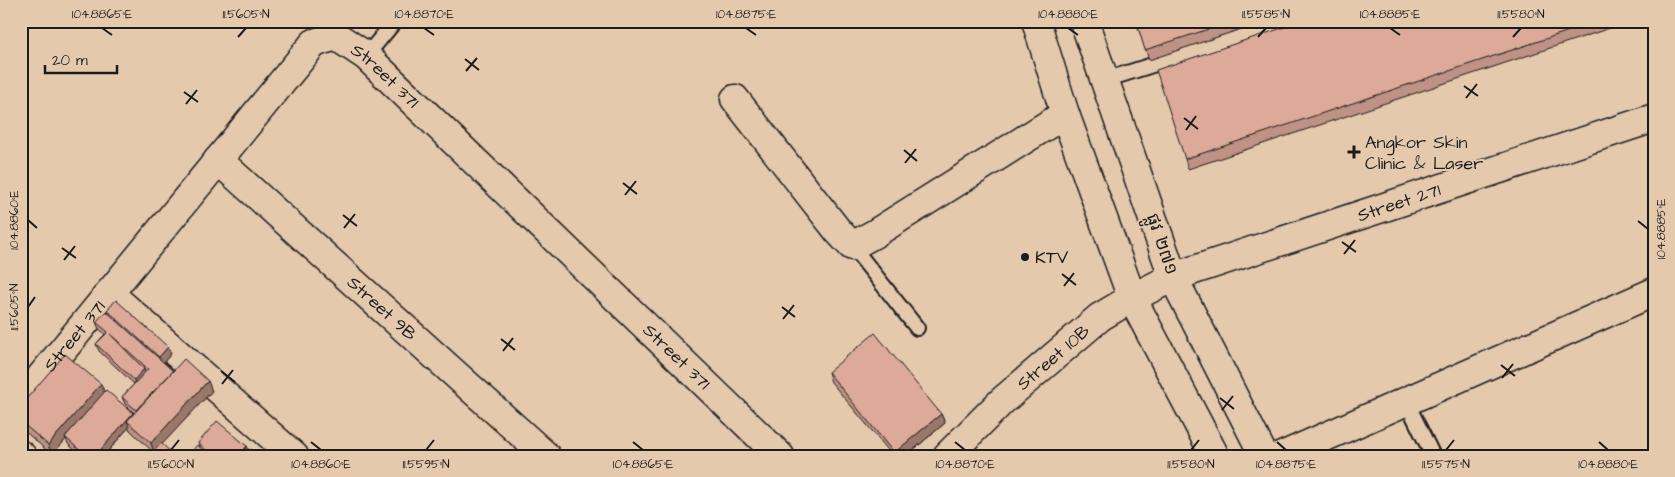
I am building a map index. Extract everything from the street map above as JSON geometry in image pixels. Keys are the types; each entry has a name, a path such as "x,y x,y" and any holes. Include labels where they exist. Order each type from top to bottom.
{"street":[{"path":"1036,21 1065,114 1132,298 1215,456"},
{"name":"ផ្លូវ ២៧១","path":"1084,21 1172,278 1264,456"},
{"name":"Street 371","path":"21,401 314,43 336,36 366,56 780,456"},
{"path":"735,98 838,231 852,246 1065,114"},
{"name":"Street 271","path":"1172,278 1654,118"},
{"name":"Street 9B","path":"218,160 546,456"},
{"name":"Street 10B","path":"947,456 1002,401 1100,317 1172,278"},
{"path":"1282,456 1654,292"},
{"path":"109,293 294,456"}],"lane":[{"path":"366,56 395,21"},
{"path":"1105,80 1291,21"},
{"path":"852,246 917,328"},
{"path":"1406,401 1432,456"}],"building":[{"path":"1136,21 1233,21 1145,50"},
{"path":"1303,21 1599,21 1185,159 1156,70"},
{"path":"116,300 168,347 159,357 107,310"},
{"path":"106,311 173,371 136,410 122,397 148,369 110,334 144,369 134,380 96,344 108,332 96,322"},
{"path":"875,333 941,414 894,453 828,372"},
{"path":"65,354 101,384 48,445 21,422 21,405"},
{"path":"184,359 208,381 151,443 127,421"},
{"path":"106,390 133,413 95,456 86,456 65,437"},
{"path":"217,421 247,446 239,456 213,456 198,443"},
{"path":"161,443 175,456 150,456"},
{"path":"197,445 210,456 188,456"},
{"path":"251,449 259,456 245,456"}],"place":[{"name":"Angkor Skin Clinic & Laser","path":"1354,152"},
{"name":"KTV","path":"1025,257"}]}
